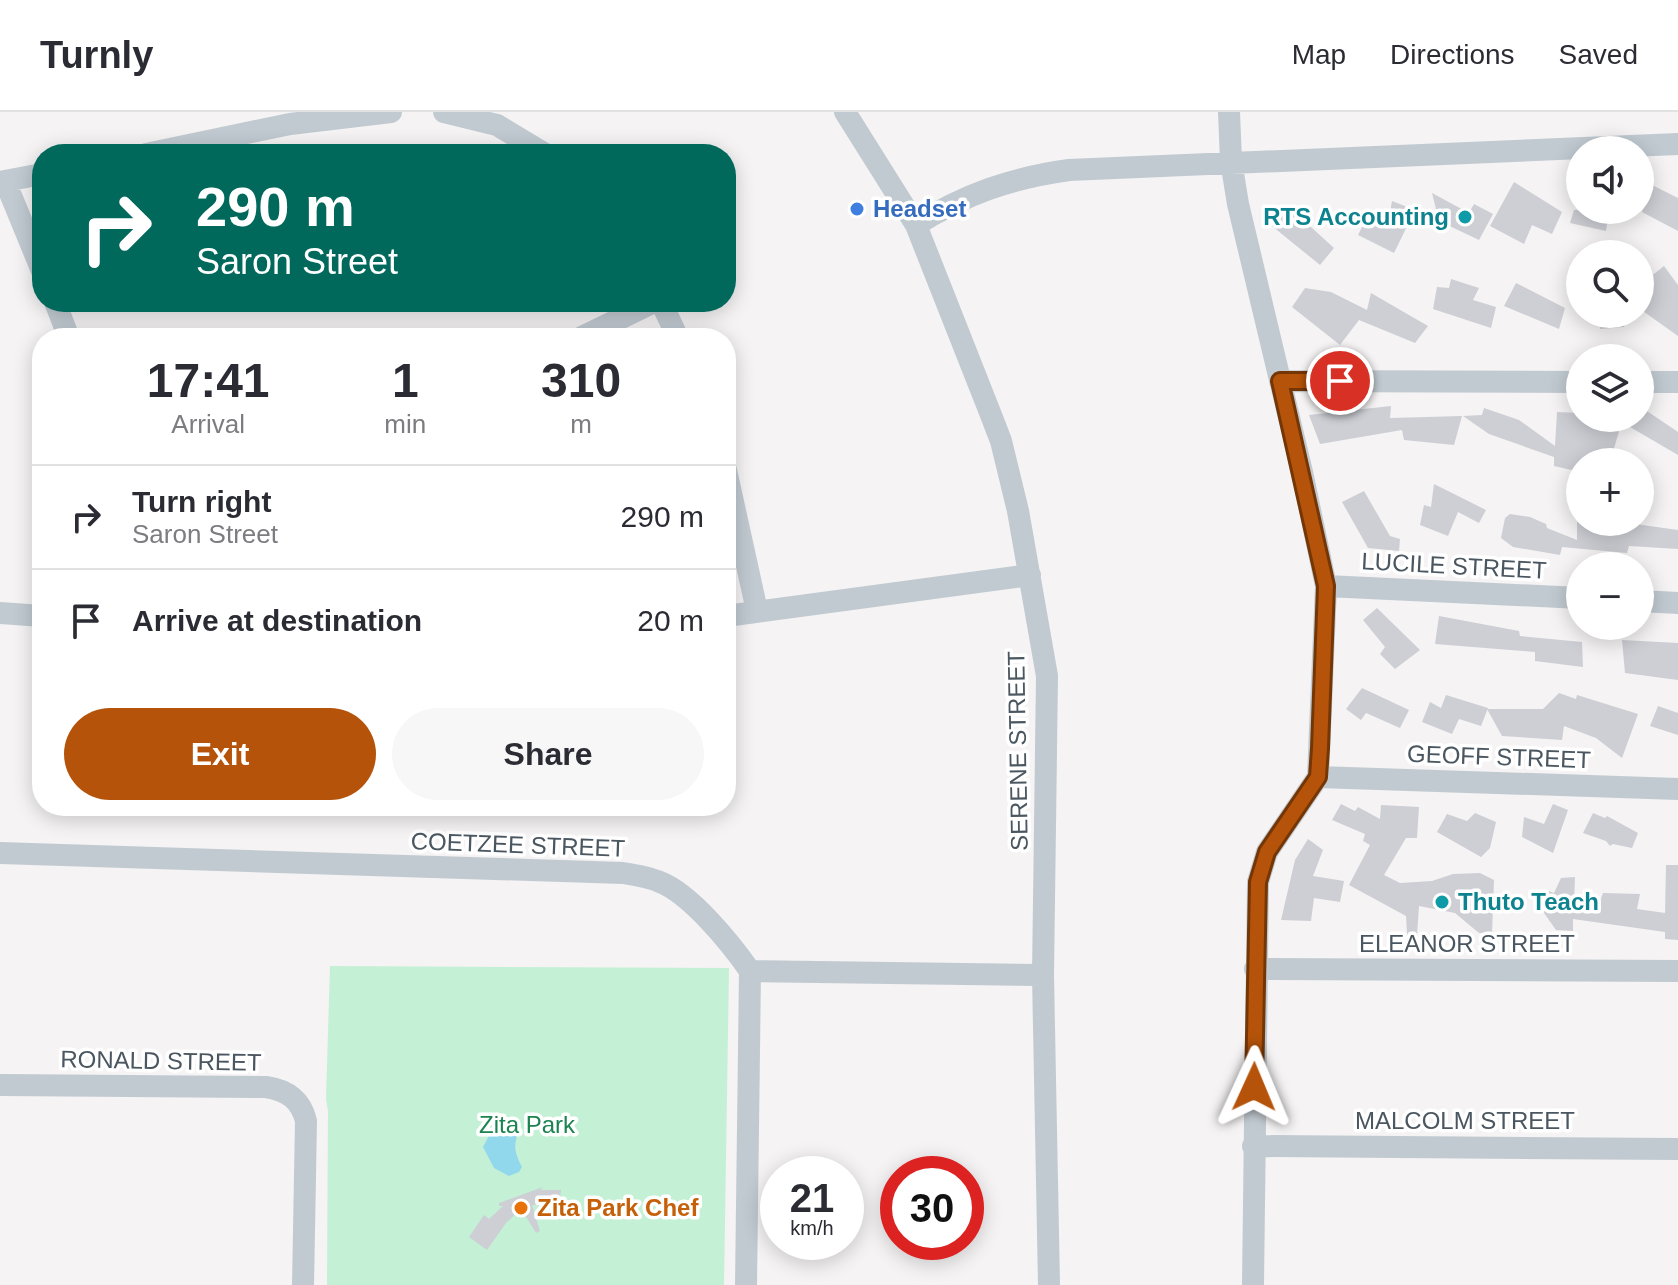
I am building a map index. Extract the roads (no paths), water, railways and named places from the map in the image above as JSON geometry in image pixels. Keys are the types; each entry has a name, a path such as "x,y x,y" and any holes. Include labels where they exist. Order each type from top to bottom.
{"street":[{"path":"186,144 289,118 391,112"},
{"path":"444,112 497,125 528,144"},
{"name":"SERENE STREET","path":"845,112 916,225 1001,441 1018,511 1044,650 1048,700 1043,975 1049,1285"},
{"path":"1229,112 1231,161 1238,204 1326,586 1318,777 1267,852 1260,872 1255,969 1253,1285"},
{"path":"916,225 951,203 991,187 1036,174 1101,167 1678,144"},
{"path":"32,176 2,182 32,249"},
{"path":"601,328 633,312"},
{"path":"1280,381 1566,382"},
{"path":"1654,382 1678,382"},
{"path":"736,515 757,611"},
{"path":"736,614 1030,575"},
{"name":"LUCILE STREET","path":"1326,586 1566,597"},
{"path":"1654,602 1678,603"},
{"path":"0,613 32,615"},
{"name":"GEOFF STREET","path":"1318,777 1678,789"},
{"name":"COETZEE STREET","path":"0,853 623,873 662,882 675,890 727,939 750,971"},
{"name":"ELEANOR STREET","path":"1255,969 1678,971"},
{"path":"746,1285 750,971 1043,975"},
{"name":"RONALD STREET","path":"0,1085 266,1087 294,1098 306,1121 303,1285"},
{"name":"MALCOLM STREET","path":"1253,1146 1678,1149"}],"water":[{"path":"509,1119 516,1120 515,1147 522,1167 519,1172 509,1176 494,1168 483,1147 492,1130"}],"place":[{"name":"Headset","path":"857,209"},
{"name":"RTS Accounting","path":"1465,217"},
{"name":"Thuto Teach","path":"1442,902"},
{"name":"Zita Park Chef","path":"521,1208"}],"park label":[{"name":"Zita Park","path":"527,1125"}]}
